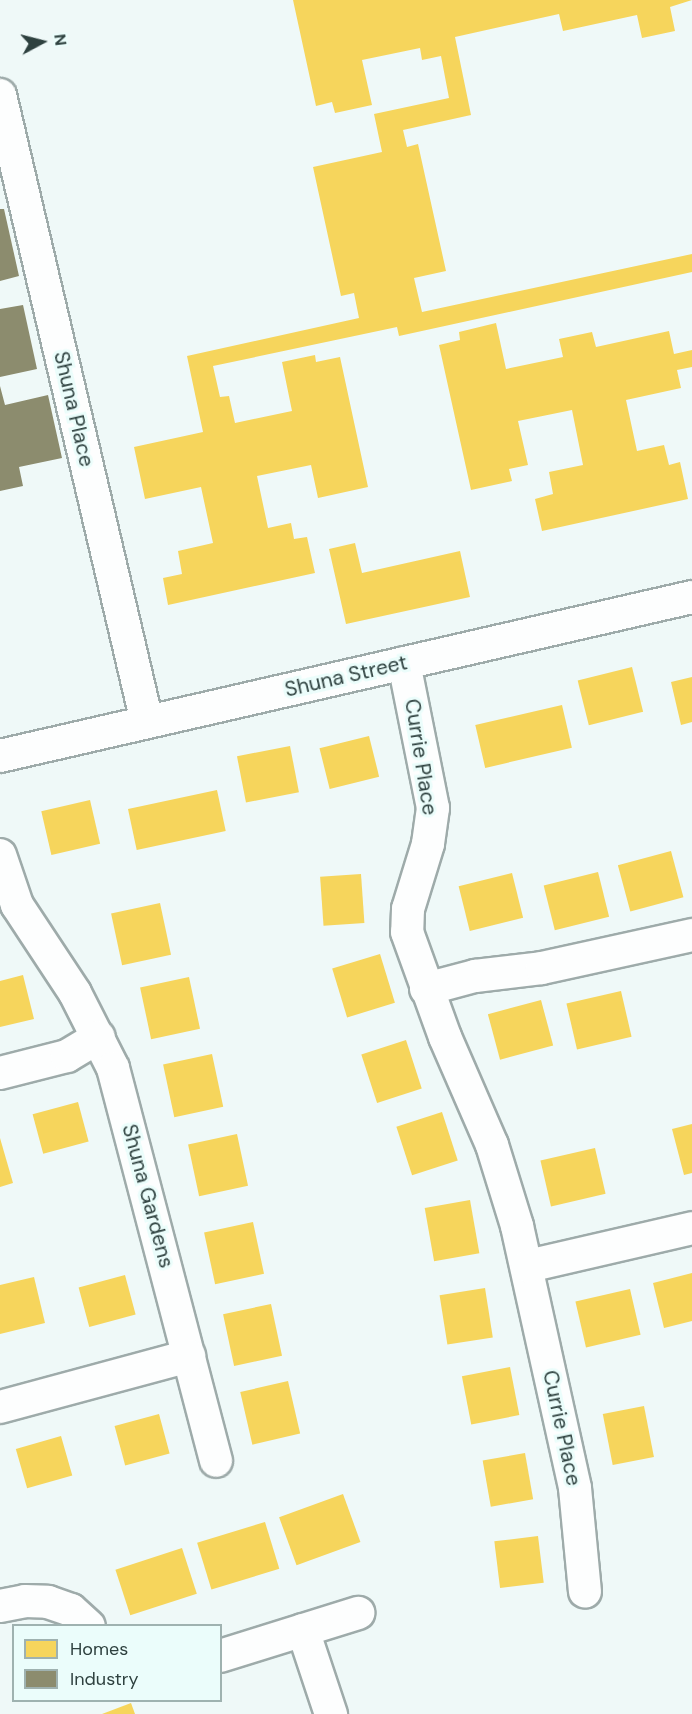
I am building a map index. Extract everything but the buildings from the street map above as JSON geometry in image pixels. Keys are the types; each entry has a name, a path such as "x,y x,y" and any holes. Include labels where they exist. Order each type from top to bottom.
{"street":[{"name":"Shuna Place","path":"0,95 147,722"},
{"name":"Shuna Street","path":"0,756 692,597"},
{"name":"Currie Place","path":"404,663 433,808 428,844 406,921 426,989 492,1145 528,1266 575,1488 585,1592"},
{"name":"Shuna Gardens","path":"0,855 17,904 99,1037 113,1068 216,1461"},
{"path":"426,989 476,976 542,968 692,935"},
{"path":"0,1073 67,1056 99,1037"},
{"path":"528,1266 692,1228"},
{"path":"0,1407 189,1356"},
{"path":"0,1606 25,1601 48,1602 71,1610 87,1624"},
{"path":"222,1655 358,1613"},
{"path":"303,1630 331,1714"}]}
